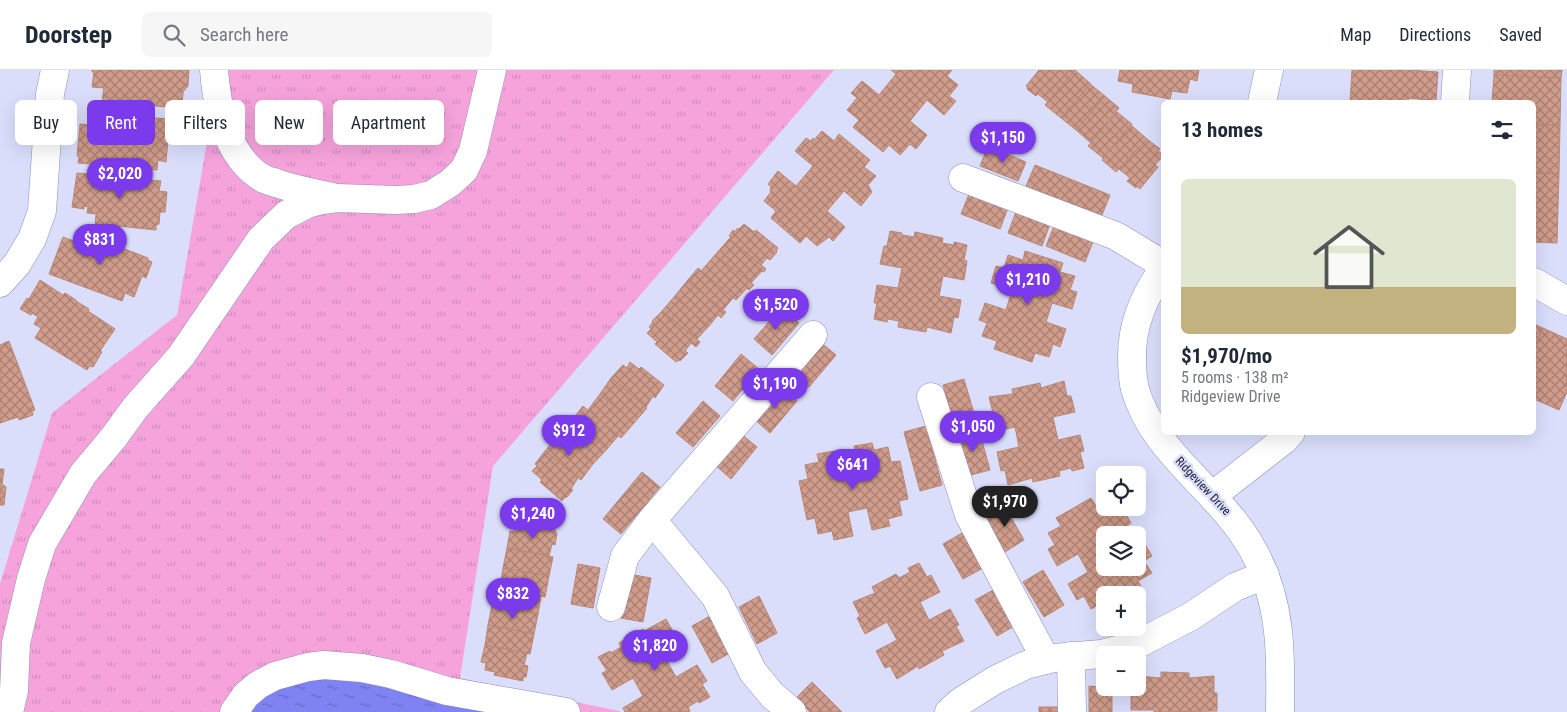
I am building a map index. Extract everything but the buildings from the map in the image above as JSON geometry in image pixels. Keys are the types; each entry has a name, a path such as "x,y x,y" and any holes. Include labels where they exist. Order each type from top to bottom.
{"street":[{"path":"214,70 217,96 229,139 238,156 265,179 300,191 338,198"},
{"path":"34,712 20,702 12,701 16,643 31,579 42,544 83,474 135,408 182,356 261,239 286,215 307,204 322,200 338,198 414,199 431,195 450,183 464,170 473,151 492,70"},
{"path":"1262,100 1269,70"},
{"path":"1455,100 1457,70"},
{"path":"0,283 17,264 32,239 42,211 50,78"},
{"path":"963,178 1116,236 1161,264"},
{"name":"Ridgeview Drive","path":"1161,271 1146,295 1134,332 1132,372 1135,390 1141,406 1159,437 1230,515 1254,550 1265,575 1278,624 1281,660 1280,712"},
{"path":"1536,283 1567,301"},
{"path":"611,607 625,556 652,520 814,335"},
{"path":"931,397 969,514 1058,658 1072,712"},
{"path":"1212,496 1288,435"},
{"path":"652,520 715,596 753,672 772,695 792,712"},
{"path":"949,712 960,702 995,680 1026,665 1058,658 1101,654 1136,645 1190,617 1235,587 1265,575"},
{"path":"234,712 246,695 258,685 275,676 308,667 324,665 362,668 390,674 447,691 566,712"}],"green space":[{"path":"214,70 834,70 493,466 460,678 620,712 0,712 0,584 52,413 177,315 207,145 245,145 245,100 212,100"}],"water":[{"path":"319,677 347,677 473,705 483,712 250,712 259,697 286,684"}]}
